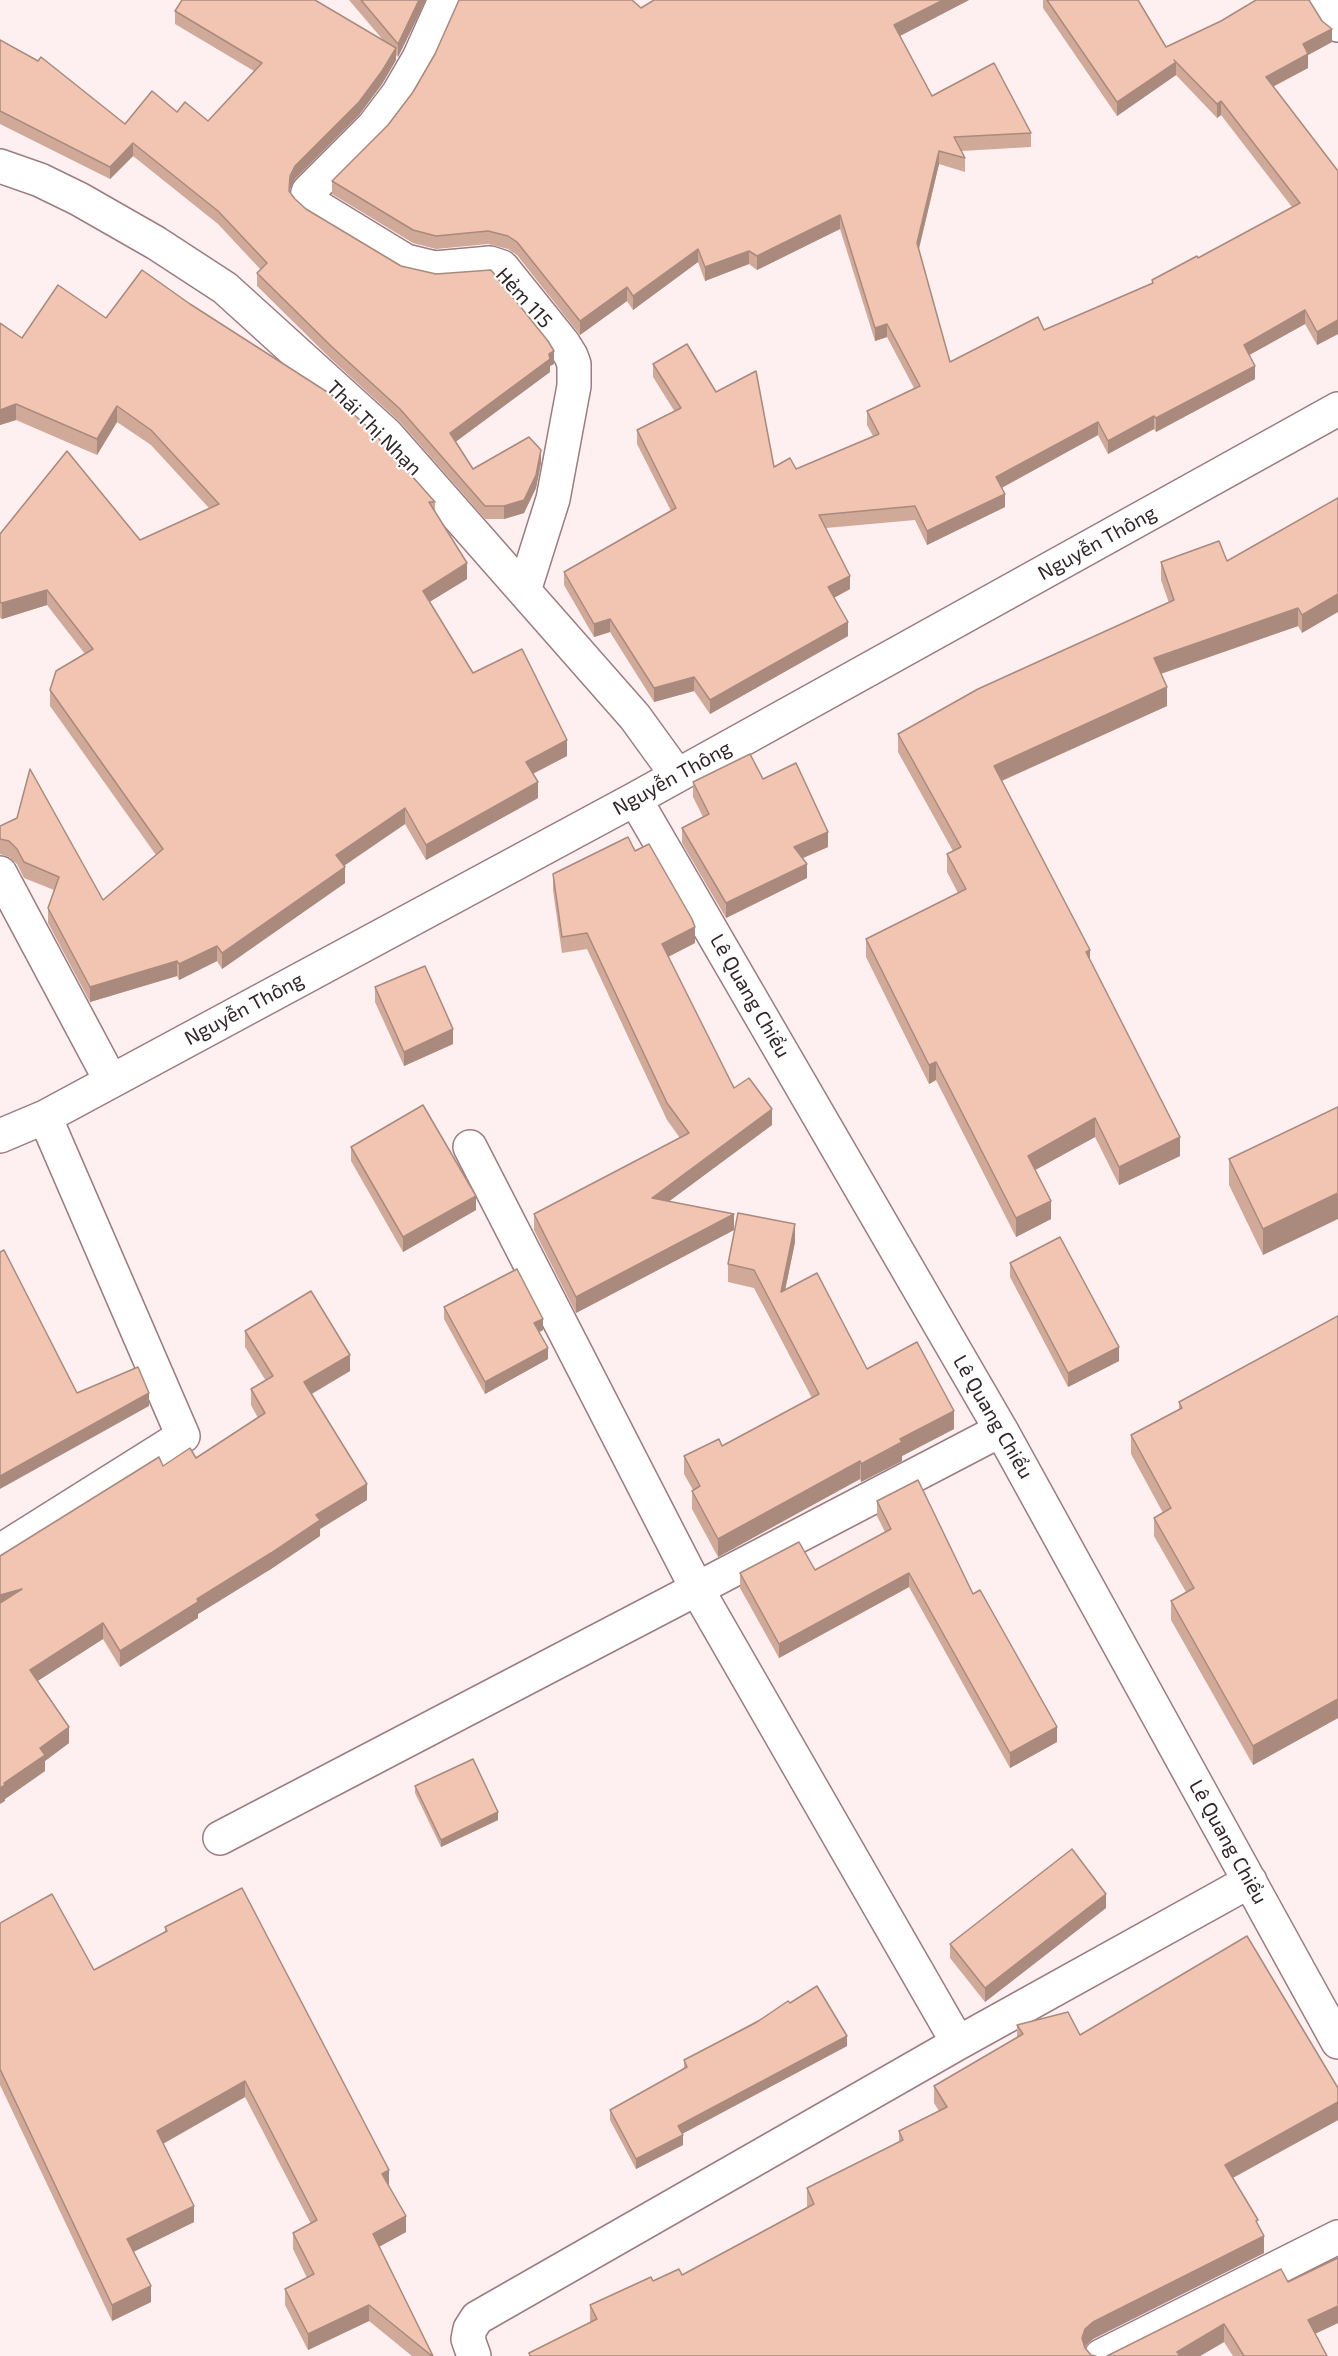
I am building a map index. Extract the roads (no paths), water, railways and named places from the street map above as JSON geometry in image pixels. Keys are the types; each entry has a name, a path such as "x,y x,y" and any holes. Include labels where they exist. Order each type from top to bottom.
{"street":[{"name":"Hẻm 115","path":"445,0 419,58 398,94 373,127 308,192 308,198 310,202 325,212 406,261 435,268 490,263 502,267 571,356 574,364 574,386 553,499 525,591"},
{"path":"1323,0 1338,25"},
{"name":"Thái Thị Nhạn","path":"0,166 40,180 79,199 156,243 225,288 386,434 635,717 677,775"},
{"name":"Nguyễn Thông","path":"0,1137 45,1117 635,799 1338,409"},
{"name":"Lê Quang Chiểu","path":"635,799 1001,1430 1338,2042"},
{"path":"0,873 111,1081"},
{"path":"0,1551 183,1436 45,1117"},
{"path":"470,1147 697,1588 958,2043"},
{"path":"220,1838 1001,1430"},
{"path":"474,2356 468,2339 477,2318 958,2043 1250,1881"},
{"path":"1101,2356 1338,2237"}]}
